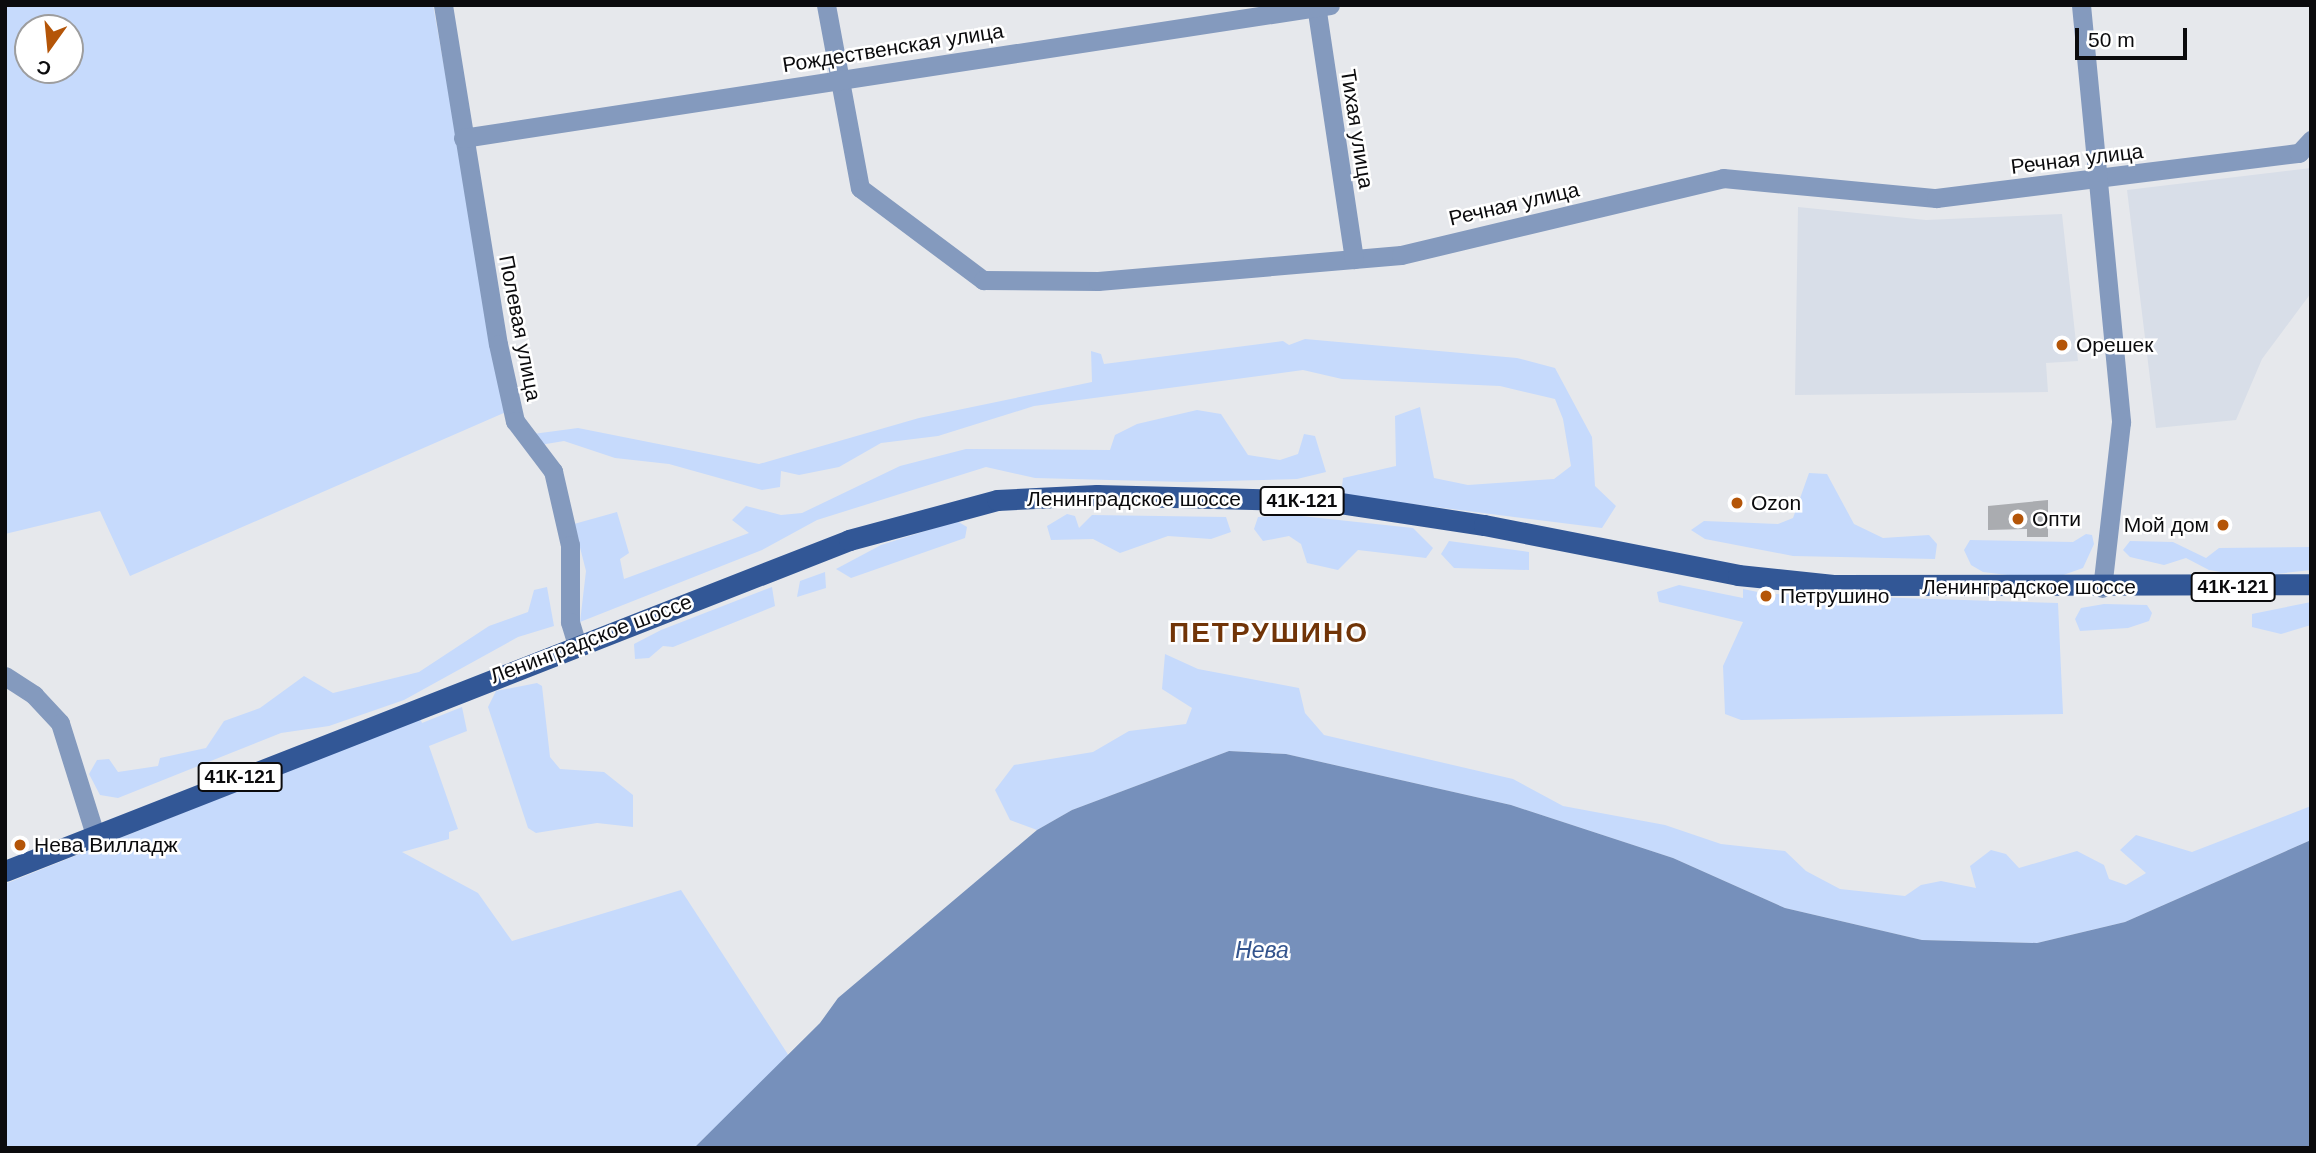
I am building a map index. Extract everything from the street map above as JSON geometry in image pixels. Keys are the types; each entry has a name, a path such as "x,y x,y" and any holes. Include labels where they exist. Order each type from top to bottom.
{"main road":[{"name":"Ленинградское шоссе","path":"5,871 577,645 909,520 997,500 1056,496 1326,501 1386,507 1738,575 1835,585 2155,588 2311,584"}],"street":[{"name":"Полевая улица","path":"443,5 463,138 515,421 553,471 570,545 570,622 577,645"},
{"name":"Речная улица","path":"826,5 860,188 984,280 1098,281 1401,254 1723,178 1936,198 2098,181 2299,153 2311,140"},
{"path":"2081,5 2121,422 2102,588"},
{"name":"Рождественская улица","path":"463,138 1321,6"},
{"name":"Тихая улица","path":"1321,6 1354,259"},
{"path":"5,676 34,695 60,723 94,835"}],"shaded area":[{"path":"5,5 433,5 506,412 130,576 100,511 5,534"},
{"path":"2311,168 2311,293 2262,359 2236,420 2156,428 2127,190"},
{"path":"1798,207 1926,220 2062,214 2078,361 2046,363 2048,392 1795,395"},
{"path":"1305,339 1517,358 1555,368 1592,437 1595,486 1616,506 1602,528 1341,495 1343,478 1396,466 1395,416 1420,407 1434,478 1468,485 1554,479 1571,466 1563,419 1555,399 1500,386 1342,379 1303,370 1034,406 938,436 881,443 839,467 799,475 781,471 780,487 762,490 669,464 615,458 564,441 540,445 533,434 578,428 759,464 919,418 1092,382 1091,351 1101,354 1104,364 1283,341 1289,345"},
{"path":"1197,410 1221,414 1248,455 1280,460 1298,454 1304,434 1315,436 1326,472 1297,479 1186,482 1035,478 986,467 817,520 762,550 580,622 586,571 574,524 617,512 629,553 620,559 624,579 749,533 732,520 746,506 781,515 802,513 900,466 966,449 1110,450 1115,435 1137,424"},
{"path":"1809,473 1827,474 1854,524 1883,538 1929,535 1937,544 1935,559 1793,556 1705,539 1691,530 1704,521 1778,524 1793,518"},
{"path":"1067,514 1075,516 1079,528 1092,515 1226,517 1231,532 1211,539 1168,536 1120,553 1093,539 1051,540 1047,526"},
{"path":"1292,515 1413,528 1433,548 1426,558 1358,550 1338,570 1307,563 1301,544 1289,536 1263,541 1254,529 1258,517"},
{"path":"957,521 967,527 965,538 851,578 836,569 881,545"},
{"path":"2086,534 2092,535 2094,544 2083,568 2049,580 1983,572 1971,565 1964,550 1970,540 2073,542"},
{"path":"1449,541 1529,552 1529,570 1454,568 1441,554"},
{"path":"2130,541 2173,542 2206,558 2219,548 2311,547 2311,570 2250,577 2209,570 2186,558 2164,565 2130,557 2123,550"},
{"path":"825,572 826,588 797,597 800,581"},
{"path":"1679,585 1743,598 1743,589 1758,592 1759,604 1769,606 1776,594 2058,603 2063,714 1741,720 1725,714 1723,666 1743,622 1659,602 1657,592"},
{"path":"547,587 554,626 518,637 404,700 329,726 281,733 118,798 100,795 89,774 97,760 109,759 118,772 158,766 160,758 206,748 224,721 260,708 304,676 333,693 419,672 489,626 528,612 534,590"},
{"path":"772,587 775,606 673,647 663,646 649,658 635,659 634,644 661,630"},
{"path":"2311,602 2311,625 2281,634 2252,627 2252,614"},
{"path":"2104,604 2147,605 2152,613 2149,621 2128,628 2080,631 2075,619 2081,608"},
{"path":"1165,654 1198,669 1299,688 1305,713 1324,735 1513,779 1563,806 1665,825 1721,844 1785,851 1806,871 1840,889 1905,896 1921,885 1941,881 1976,888 1970,866 1991,850 2006,854 2019,868 2077,851 2104,865 2109,879 2126,885 2146,873 2120,850 2136,835 2192,852 2311,806 2311,840 2125,922 2037,943 1922,940 1785,908 1673,858 1511,805 1286,754 1229,751 1072,810 1037,830 1010,820 995,790 1014,765 1093,752 1129,731 1186,724 1192,708 1162,689"},
{"path":"537,683 542,686 550,757 560,769 604,772 633,795 633,827 597,823 536,833 528,828 488,707 496,691"},
{"path":"462,707 467,731 429,746 458,829 449,832 449,839 402,852 478,893 512,941 681,890 789,1056 694,1148 5,1148 5,884 420,718 422,723"}],"water":[{"name":"Нева","path":"1229,751 1286,754 1511,805 1673,858 1785,908 1922,940 2037,943 2125,922 2311,840 2311,1148 694,1148 820,1023 838,998 1037,830 1072,810"}],"building":[{"name":"Опти","path":"2048,500 2048,537 2027,537 2027,529 1988,530 1988,506"}],"place":[{"name":"Орешек","path":"2062,345"},
{"name":"Ozon","path":"1737,503"},
{"name":"Опти","path":"2018,519"},
{"name":"Мой дом","path":"2223,525"},
{"name":"Петрушино","path":"1766,596"},
{"name":"Нева Вилладж","path":"20,845"}],"district":[{"name":"ПЕТРУШИНО","path":"1269,633"}]}
